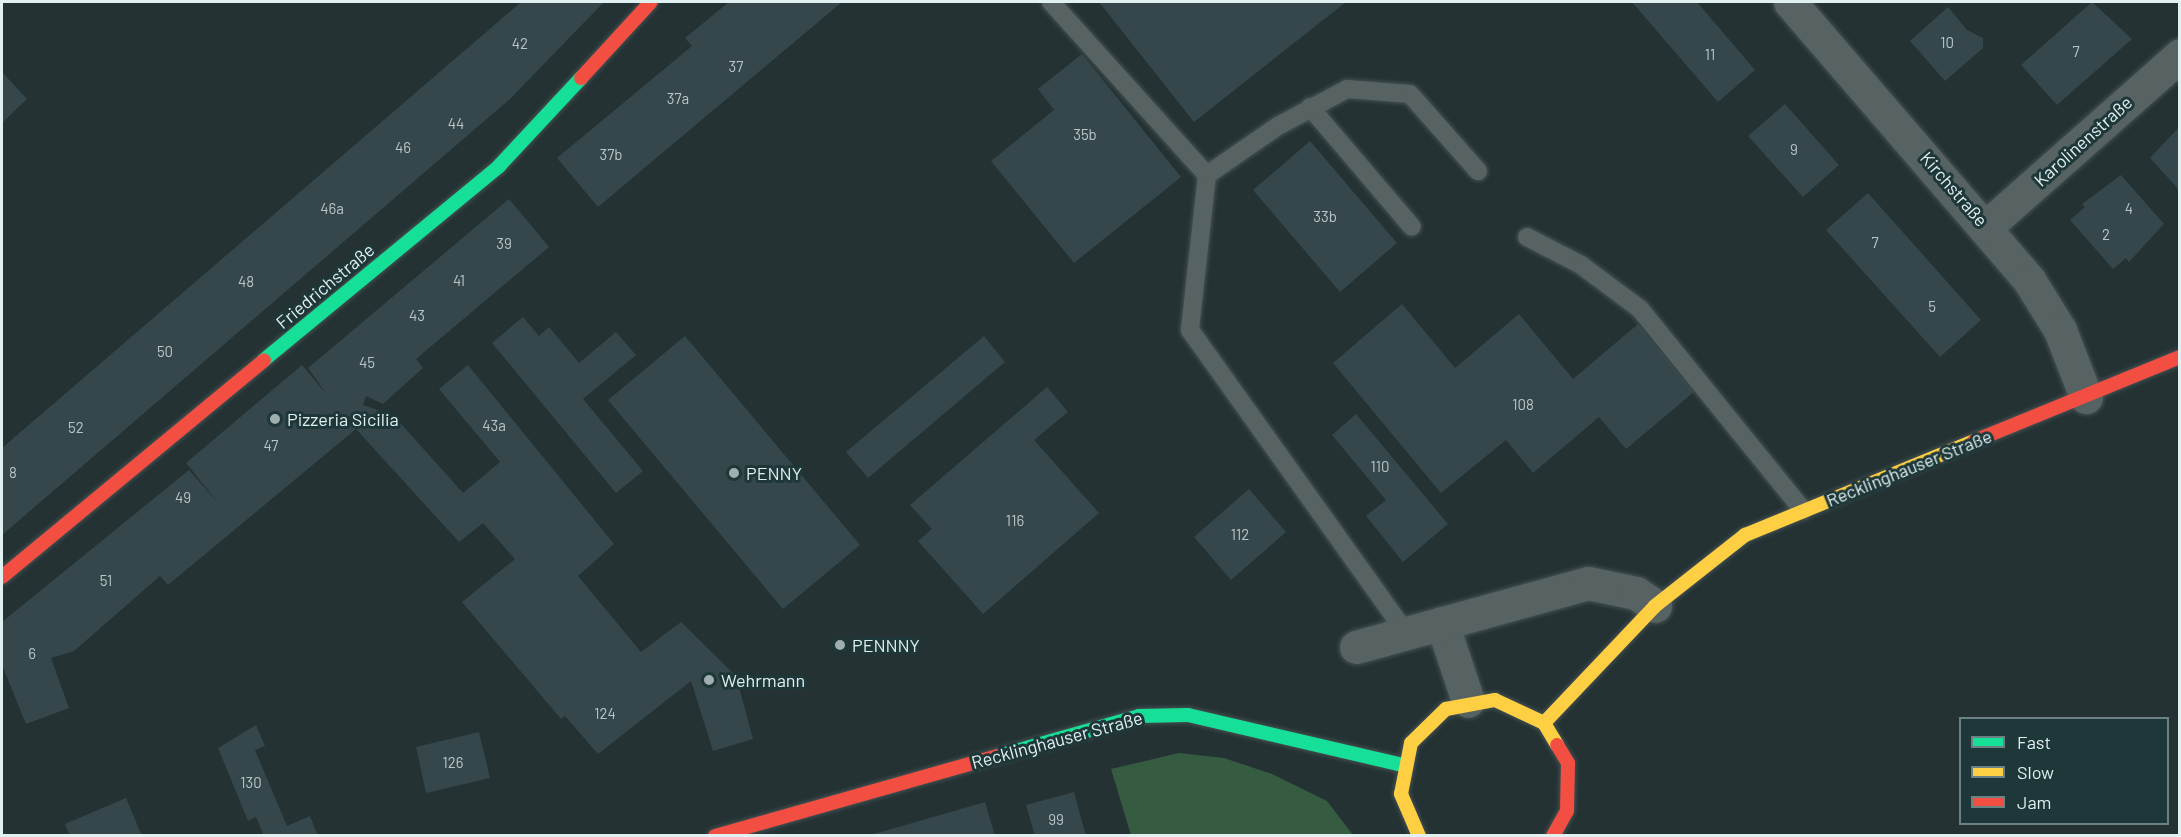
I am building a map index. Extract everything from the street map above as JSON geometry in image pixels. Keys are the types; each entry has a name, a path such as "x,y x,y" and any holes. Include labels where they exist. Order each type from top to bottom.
{"main road":[{"name":"Friedrichstraße","path":"2,577 499,166 651,2"},
{"name":"Recklinghauser Straße","path":"1544,723 1655,606 1745,535 2180,357"},
{"path":"1419,836 1401,794 1403,765 1426,724 1468,701 1495,700 1544,723 1568,763 1567,810 1557,834"},
{"name":"Recklinghauser Straße","path":"715,836 1139,716 1188,715 1403,765"}],"street":[{"name":"Kirchstraße","path":"1790,2 1987,226 2060,330 2086,397"},
{"name":"Karolinenstraße","path":"1987,226 2180,55"},
{"path":"1356,647 1587,583 1636,593 1655,606"},
{"path":"1442,623 1468,701"}],"lane":[{"path":"1050,2 1207,175 1190,330 1407,633"},
{"path":"1207,175 1310,107 1347,89 1410,94 1478,171"},
{"path":"1310,107 1412,227"},
{"path":"1527,237 1581,265 1640,309 1803,510"}],"green space":[{"path":"1179,753 1224,758 1272,774 1327,801 1353,835 1131,835 1111,769"}],"building":[{"path":"521,2 604,2 510,99 2,535 2,448"},
{"path":"729,2 842,2 598,207 557,158 692,46 685,38"},
{"path":"1099,2 1346,2 1194,122"},
{"path":"1632,2 1697,2 1755,70 1718,102"},
{"path":"2092,2 2132,39 2057,105 2021,65"},
{"path":"1948,7 1967,30 1983,38 1983,48 1945,81 1910,41"},
{"path":"1082,54 1181,177 1074,263 991,161 1054,110 1038,89"},
{"path":"2,72 27,99 2,123"},
{"path":"1785,104 1839,165 1803,197 1748,136"},
{"path":"2180,126 2180,191 2150,158"},
{"path":"1310,141 1397,243 1340,292 1253,190"},
{"path":"2121,175 2164,224 2129,262 2126,258 2113,269 2070,220 2085,207 2082,204"},
{"path":"1868,193 1981,320 1940,357 1826,230"},
{"path":"509,199 549,247 416,359 423,368 383,404 366,396 363,405 394,416 463,493 500,462 439,389 468,365 614,544 578,576 641,652 681,622 736,676 753,739 713,751 691,681 598,754 565,716 561,719 462,602 515,559 483,523 459,542 356,429 168,585 160,576 74,651 51,658 69,708 26,724 2,665 2,622 189,470 219,504 186,463 302,365 328,396 308,368"},
{"path":"1402,304 1455,368 1519,314 1573,379 1638,324 1694,392 1626,449 1599,417 1533,473 1506,440 1441,493 1333,363"},
{"path":"523,317 539,336 549,327 579,363 616,332 636,355 583,399 643,471 616,493 492,343"},
{"name":"PENNY","path":"685,336 860,545 783,609 608,400"},
{"path":"984,336 1005,362 868,478 846,452"},
{"path":"1047,387 1068,412 1034,440 1099,513 983,614 918,541 932,529 910,505"},
{"path":"1356,414 1448,524 1403,562 1366,516 1386,500 1332,435"},
{"path":"1249,489 1286,532 1231,580 1194,537"},
{"path":"256,725 265,746 255,750 287,826 310,816 318,836 264,836 256,817 248,821 218,748"},
{"path":"479,732 490,778 426,793 416,747"},
{"path":"1074,792 1086,836 1035,836 1026,805"},
{"path":"126,798 142,836 70,836 65,824"},
{"path":"985,802 995,836 875,836 874,834"}],"traffic: fast":[{"path":"264,360 499,166 581,78"},
{"path":"998,756 1139,716 1188,715 1403,765"}],"traffic: slow":[{"path":"1544,723 1655,606 1745,535 1974,441"},
{"path":"1419,836 1401,794 1411,743 1446,709 1495,700 1544,723 1557,745"}],"traffic: jam":[{"path":"581,78 651,2"},
{"path":"1974,441 2180,357"},
{"path":"2,577 264,360"},
{"path":"1553,836 1567,811 1568,763 1557,745"},
{"path":"715,836 998,756"}],"place":[{"name":"Pizzeria Sicilia","path":"275,419"},
{"name":"PENNY","path":"734,473"},
{"name":"PENNNY","path":"840,645"},
{"name":"Wehrmann","path":"709,680"}]}
